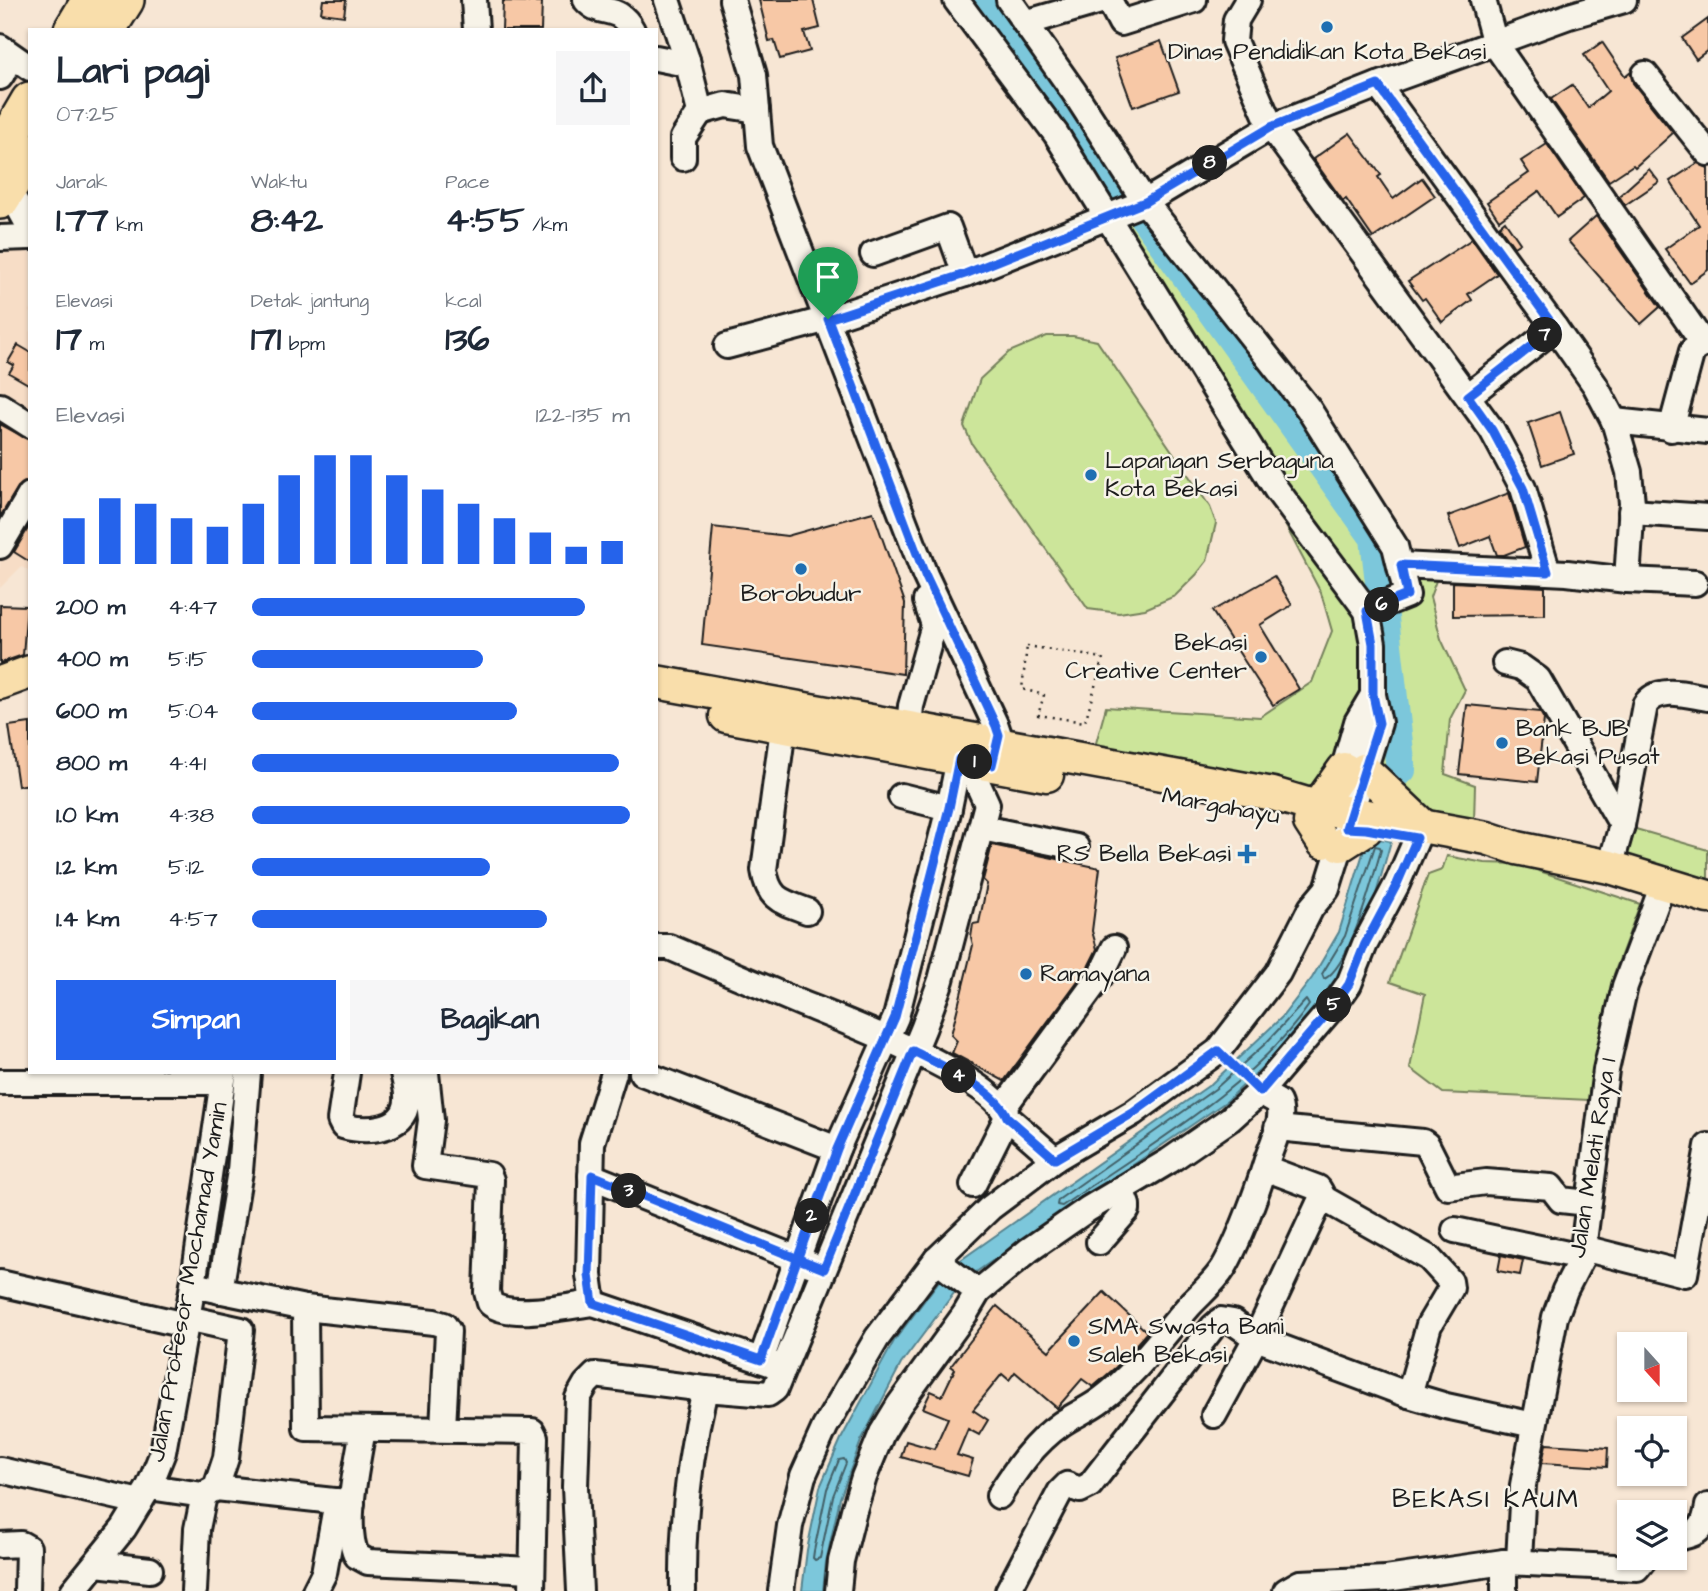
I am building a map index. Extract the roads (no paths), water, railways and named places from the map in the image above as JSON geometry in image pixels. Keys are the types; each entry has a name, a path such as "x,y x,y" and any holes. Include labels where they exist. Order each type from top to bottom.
{"highway":[{"path":"74,28 91,0"},
{"path":"107,28 125,0"},
{"path":"0,152 28,104"},
{"path":"4,194 28,156"}],"main road":[{"path":"0,683 28,674"},
{"path":"658,684 677,699 782,735 874,733 909,727 972,768"},
{"path":"677,699 874,733 972,768 1273,794 1335,824 1488,838 1517,848 1610,867 1708,897"},
{"path":"1335,824 1354,769 1420,832 1483,849 1517,848"}],"street":[{"path":"474,0 476,28"},
{"path":"586,0 594,7 621,15 631,28"},
{"path":"667,0 687,60 700,112"},
{"path":"580,1591 575,1487 578,1398 596,1375 705,1389 770,1394 774,1391 796,1258 837,1149 887,1038 972,768 999,735 925,575 760,146 757,136 754,75 732,0"},
{"path":"956,0 1056,134 1276,489 1367,611 1373,644 1373,695 1379,723 1354,769"},
{"path":"1009,0 1074,92 1145,202 1308,408 1395,546 1407,595 1367,611"},
{"path":"1025,23 1106,0 1121,23 1194,0"},
{"path":"1248,0 1236,20 1234,41 1271,127 1492,430 1523,488 1548,572"},
{"path":"1483,0 1494,44 1705,342 1692,351 1671,429"},
{"path":"727,346 828,319 965,274 1145,202 1271,127 1569,16 1624,0"},
{"path":"658,58 676,62 687,60"},
{"path":"1645,74 1708,153"},
{"path":"1378,85 1555,328 1595,385 1614,421 1629,472 1631,512 1627,580"},
{"path":"683,158 683,138 700,112 725,105 757,110"},
{"path":"4,194 28,225"},
{"path":"873,254 948,227 965,274"},
{"path":"0,237 28,237"},
{"path":"1468,396 1555,328"},
{"path":"0,406 28,422"},
{"path":"1614,421 1708,431"},
{"path":"0,546 28,498"},
{"path":"1631,512 1708,517"},
{"path":"1401,565 1695,583"},
{"path":"909,727 914,694 934,625 921,590 921,581 925,575"},
{"path":"1505,663 1521,667 1538,679 1622,825"},
{"path":"1610,867 1622,825 1645,705 1650,696 1660,692 1708,698"},
{"path":"782,735 764,870 775,898 807,911"},
{"path":"901,796 972,768"},
{"path":"778,1359 824,1269 941,980 987,804 972,768"},
{"path":"781,1591 790,1526 803,1476 825,1427 877,1338 936,1260 990,1208 1055,1159 1133,1113 1218,1051 1278,973 1311,908 1310,887 1335,824"},
{"path":"982,828 1076,847"},
{"path":"838,1591 841,1561 854,1510 882,1433 978,1292 1029,1250 1121,1189 1169,1161 1230,1119 1260,1092 1332,1008 1349,984 1365,944 1397,884 1420,832"},
{"name":"Jalan Melati Raya 1","path":"1504,1591 1555,1317 1583,1253 1606,1070 1625,986 1664,882"},
{"path":"658,947 669,947 887,1038 962,1077 1005,1112 1055,1159"},
{"path":"973,1185 1005,1112 1101,975 1114,948"},
{"path":"219,1291 240,1171 248,1074"},
{"path":"346,1074 340,1120 343,1126 361,1131 382,1127 402,1114 407,1101 403,1074"},
{"path":"426,1074 431,1120 425,1166 489,1175 491,1180 487,1292 490,1303 500,1309 530,1311 593,1303 778,1359"},
{"path":"593,1303 589,1275 592,1143 614,1074"},
{"path":"645,1074 837,1149"},
{"path":"0,1082 223,1077"},
{"name":"Jalan Profesor Mochamad Yamin","path":"73,1591 124,1528 158,1469 168,1431 193,1285 223,1077"},
{"path":"999,1496 1038,1442 1062,1423 1101,1399 1124,1379 1214,1282 1233,1249 1265,1168 1280,1118 1280,1106 1275,1098 1260,1092"},
{"path":"1277,1128 1423,1142 1448,1187 1486,1182 1550,1187 1560,1200 1588,1203"},
{"path":"1455,1230 1685,1274 1708,1146"},
{"path":"1265,1168 1318,1188 1321,1197 1429,1258 1450,1281 1451,1288 1429,1325 1409,1395"},
{"path":"592,1175 824,1269"},
{"path":"1099,1241 1127,1210 1121,1189"},
{"path":"1214,1415 1256,1338 1321,1197"},
{"path":"936,1260 978,1292"},
{"path":"0,1283 186,1321 239,1329 242,1334 226,1458 210,1491 197,1529 194,1591"},
{"path":"193,1285 305,1308 444,1325 448,1331 443,1428"},
{"path":"305,1308 306,1428 530,1430 534,1434 532,1580 362,1560 353,1550 344,1502"},
{"path":"1008,1591 1060,1492 1067,1485 1080,1490 1090,1485 1221,1320 1228,1320 1256,1338 1409,1395 1534,1425"},
{"path":"683,1591 685,1496 695,1430 705,1389"},
{"path":"315,1591 324,1573 363,1429"},
{"path":"0,1470 145,1495 210,1491 344,1502"},
{"path":"1687,1535 1695,1533 1706,1522 1708,1506"},
{"path":"0,1545 21,1544 28,1548 27,1591"},
{"path":"1286,1591 1300,1583 1386,1579 1511,1562 1617,1567"},
{"path":"96,1564 150,1570"}],"water":[{"path":"1368,837 1391,841 1369,919 1346,965 1298,1033 1227,1101 963,1281 901,1364 861,1441 840,1498 826,1562 823,1591 802,1591 820,1487 841,1439 894,1341 948,1269 1211,1084 1282,1017 1312,978 1339,932"}],"waterway":[{"path":"988,0 1375,538 1401,770"}],"place":[{"name":"Dinas Pendidikan Kota Bekasi","path":"1327,27"},
{"name":"Lapangan Serbaguna Kota Bekasi","path":"1091,475"},
{"name":"Borobudur","path":"801,569"},
{"name":"Bekasi Creative Center","path":"1261,657"},
{"name":"Bank BJB Bekasi Pusat","path":"1502,743"},
{"name":"RS Bella Bekasi","path":"1247,854"},
{"name":"Ramayana","path":"1026,974"},
{"name":"SMA Swasta Bani Saleh Bekasi","path":"1074,1341"}],"district":[{"name":"BEKASI KAUM","path":"1486,1499"}]}
